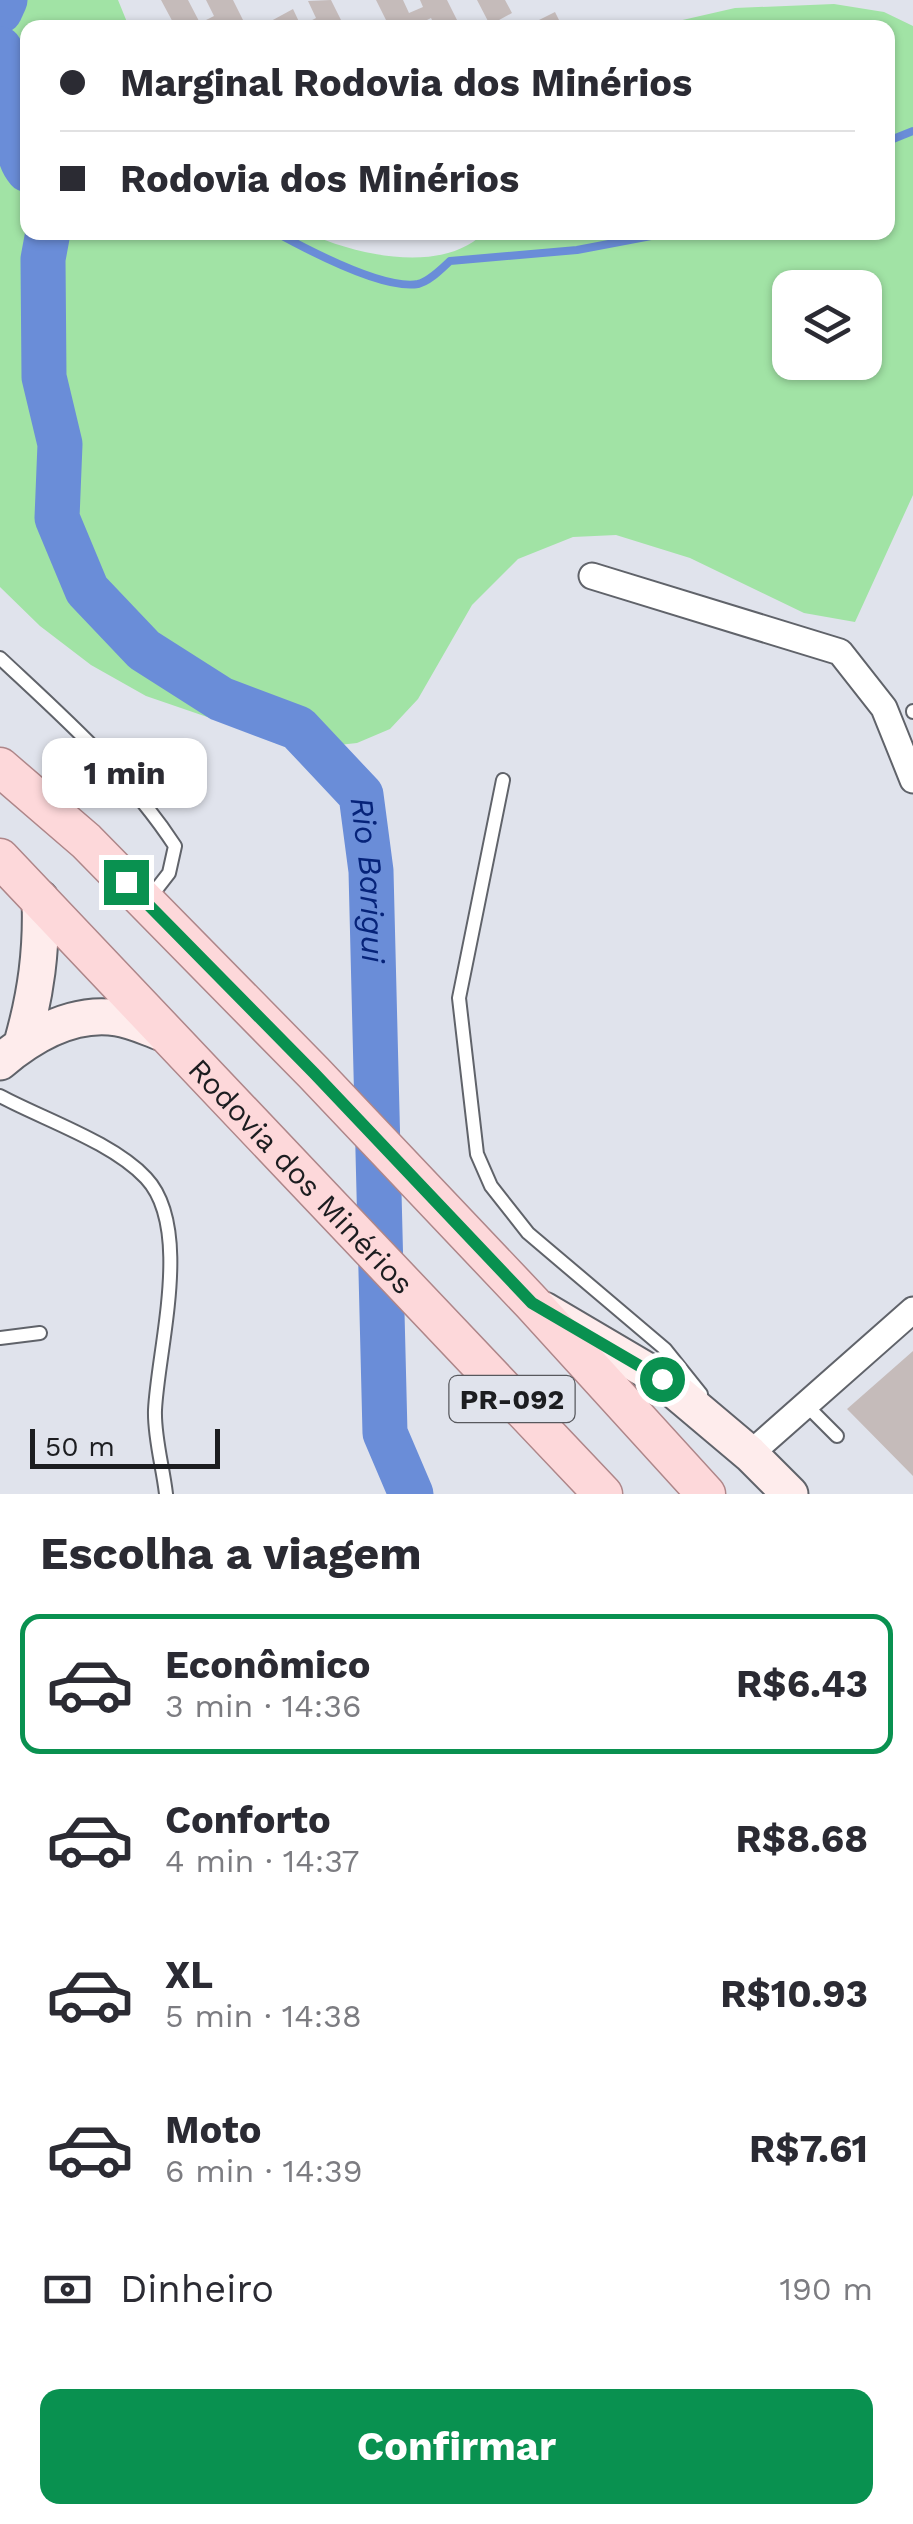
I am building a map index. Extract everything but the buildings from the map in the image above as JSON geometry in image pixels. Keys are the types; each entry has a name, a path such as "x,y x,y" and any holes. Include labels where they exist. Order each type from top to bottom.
{"main road":[{"name":"PR-092","path":"0,767 86,841 314,1073 443,1207 706,1494"},
{"name":"Rodovia dos Minérios","path":"0,858 603,1494"},
{"path":"11,1053 36,995 40,898"},
{"path":"11,1053 66,1021 116,1018 162,1033"},
{"path":"532,1303 662,1379 750,1454 790,1494"}],"street":[{"path":"592,576 840,652 884,708 913,780"},
{"path":"750,1454 913,1310"}],"lane":[{"path":"0,658 77,730 148,805 175,846 169,872 146,902"},
{"path":"503,780 460,998 477,1154 491,1186 528,1233 665,1349 750,1454"},
{"path":"0,1096 104,1146 148,1180 168,1221 171,1270 155,1414 166,1494"},
{"path":"0,1338 40,1333"},
{"path":"805,1404 837,1436"}],"green space":[{"path":"0,0 118,0 126,20 20,20 20,240 326,240 398,257 445,254 474,240 895,240 895,20 683,20 735,8 834,4 884,12 913,26 913,495 855,622 804,613 690,558 616,535 573,537 518,559 472,605 418,699 390,729 357,743 330,746 257,734 146,696 91,665 40,626 0,587"}],"waterway":[{"name":"Rio Barigui","path":"0,11 5,0"},
{"name":"Rio Barigui","path":"0,49 20,153"},
{"path":"16,120 20,121"},
{"path":"895,138 913,131"},
{"name":"Rio Barigui","path":"47,240 43,259 44,377 60,444 57,518 87,590 144,650 221,699 298,728 361,795 371,871 385,1433 411,1494"},
{"path":"290,240 345,267 403,284 418,284 450,261 577,250 630,240"}],"route":[{"path":"126,882 532,1303 662,1379"}]}
